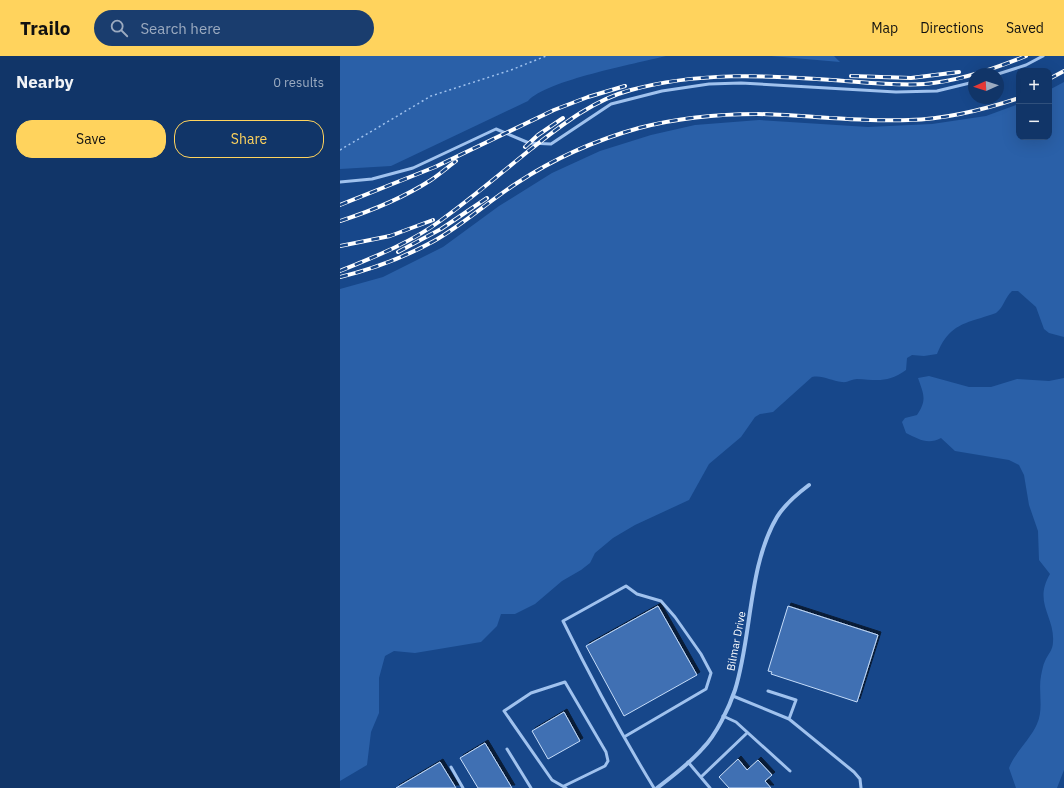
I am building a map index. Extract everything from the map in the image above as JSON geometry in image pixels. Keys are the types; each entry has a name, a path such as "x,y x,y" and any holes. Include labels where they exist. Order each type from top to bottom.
{"street":[{"name":"Bilmar Drive","path":"657,788 704,748 723,716 733,696 742,662 758,568 767,536 778,516 794,497 809,485"}],"lane":[{"path":"1004,72 1026,65 1043,56"},
{"path":"340,182 372,180 413,168 496,129 529,143 551,144 611,104 662,91 709,84 740,83 896,92 937,91 968,83"},
{"path":"624,737 706,688 711,672 701,654 675,617 660,601 637,594 626,586 563,621 624,737 654,788"},
{"path":"566,682 606,752 608,761 604,766 565,787 552,780 504,711 531,693 566,682"},
{"path":"768,691 796,700 789,719"},
{"path":"733,696 789,719 854,772 860,779 861,788"},
{"path":"723,716 736,722 790,771"},
{"path":"701,777 747,733"},
{"path":"507,748 531,788"},
{"path":"688,762 710,788"},
{"path":"451,767 463,788"}],"path":[{"path":"340,150 431,96 511,70 546,56"}],"shaded area":[{"path":"340,56 666,56 614,68 553,86 538,93 528,101 391,166 340,169"},
{"path":"771,56 834,56 840,62"},
{"path":"1064,82 1064,337 1049,333 1044,329 1036,307 1018,291 1012,291 996,313 959,326 945,339 937,354 924,356 912,355 907,358 906,370 894,377 883,380 855,379 844,382 820,377 812,377 773,412 760,414 755,417 741,437 709,464 689,500 635,525 613,538 595,553 590,563 562,581 535,604 515,614 501,614 497,626 481,642 415,653 394,651 385,656 379,678 379,713 371,732 367,765 340,781 340,289 383,277 443,247 499,206 552,173 600,151 651,135 695,125 759,120 868,127 932,124 986,116 1016,105 1016,140 1052,140 1052,88"},
{"path":"929,376 969,387 991,387 1017,379 1049,381 1064,378 1064,770 1057,788 1016,788 1009,768 1037,724 1041,706 1041,676 1044,664 1053,645 1053,633 1044,601 1045,584 1050,574 1039,560 1038,531 1029,505 1024,475 1019,465 1009,460 955,451 941,438 927,441 906,433 902,422 905,418 917,415 924,397 918,378"}],"building":[{"path":"658,606 697,675 624,716 586,646"},
{"path":"788,606 878,635 857,702 771,674 772,672 768,671"},
{"path":"564,712 580,741 548,759 532,731"},
{"path":"485,743 512,788 478,788 460,758"},
{"path":"738,759 747,770 758,760 772,775 765,781 771,788 729,788 719,777"},
{"path":"440,762 456,788 396,788"}],"railway":[{"path":"340,271 392,249 428,229 464,203 566,122 578,114 617,94 656,84 681,80 731,76 807,78 890,84 925,84 977,74 1026,56"},
{"path":"1052,77 1064,71"},
{"path":"851,76 911,78 959,72"},
{"path":"340,205 435,167 554,110 588,97 625,86"},
{"path":"340,277 388,262 423,247 466,220 531,174 592,144 639,128 683,119 742,114 871,120 937,118 965,113 1016,99"},
{"path":"525,147 538,135 563,118"},
{"path":"340,221 363,213 409,193 431,180 456,161"},
{"path":"398,252 441,229 487,198"},
{"path":"340,246 390,236 433,220"}]}
